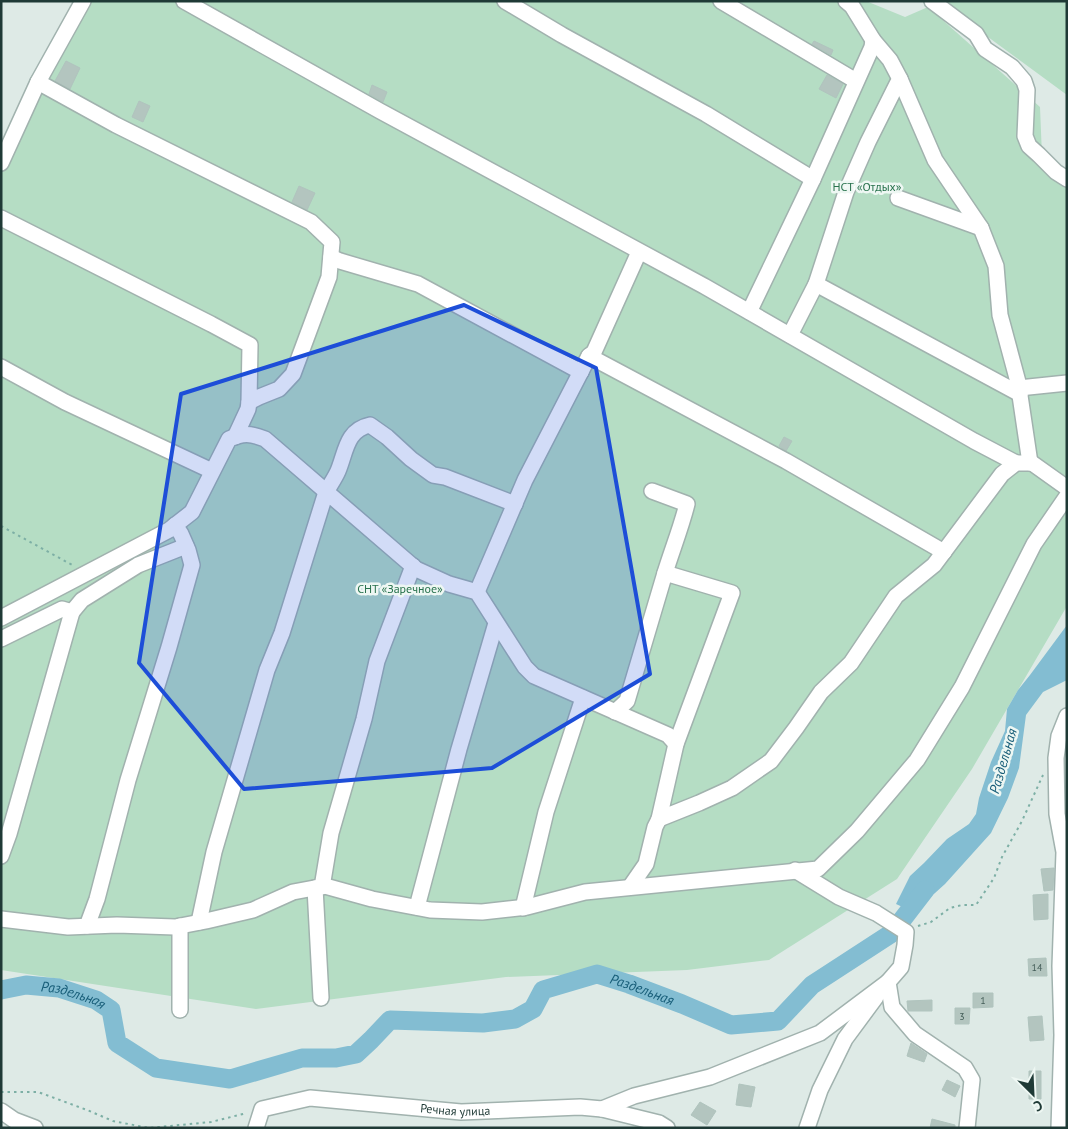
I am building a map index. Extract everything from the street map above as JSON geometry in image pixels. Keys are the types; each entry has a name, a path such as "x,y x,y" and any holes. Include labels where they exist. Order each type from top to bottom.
{"street":[{"path":"1,163 38,82 83,1"},
{"path":"184,1 380,111 750,312 974,441 1023,463 1032,463 1067,488"},
{"path":"505,1 562,35 706,114 813,179"},
{"path":"722,1 856,81"},
{"path":"846,1 852,6 873,40 890,60 935,160 981,228 996,266 1000,315 1019,391 1023,463"},
{"path":"932,1 976,34 985,49 1012,66 1024,80 1027,90 1025,136 1029,146 1056,172 1067,179"},
{"path":"750,312 813,179 872,47 873,40"},
{"path":"790,335 816,284 846,192 868,142 900,80"},
{"path":"38,82 124,129 311,222 332,242 329,277 293,374 279,389 249,402"},
{"path":"898,198 981,228"},
{"path":"1,218 211,324 250,346 248,409 235,437"},
{"path":"477,592 525,480 589,356 594,352 639,252"},
{"path":"331,257 418,284 581,372"},
{"path":"816,284 1019,391 1067,384"},
{"path":"589,356 786,461 944,552"},
{"path":"1,367 65,402 212,471"},
{"path":"199,922 214,852 267,670 282,633 326,492 338,472 347,442 362,427 370,425 387,436 411,459 433,475 445,477 515,504"},
{"path":"1,618 169,530 192,512 229,439 240,434 255,435 265,439 416,569 449,584 477,592 525,667 534,676 668,735 676,744"},
{"path":"659,820 732,788 771,761 822,692 851,663 896,596 934,565 1002,474 1023,463"},
{"path":"616,712 627,701 671,552 683,523 687,504 652,491"},
{"path":"1,919 68,927 117,925 180,926 253,910 293,892 325,886 372,899 430,910 482,912 523,908 586,892 818,869 857,831 917,760 962,687 1034,544 1067,496"},
{"path":"87,926 97,899 128,780 169,648 192,565 181,534 175,525"},
{"path":"72,612 82,600 138,565 186,546"},
{"path":"321,998 318,887 331,833 364,718 377,661 413,566"},
{"path":"630,887 646,864 655,827 659,820 676,744 732,593 665,573"},
{"path":"1,856 10,834 72,612 70,590 84,574"},
{"path":"1,639 62,609 72,612"},
{"path":"417,907 459,749 496,623"},
{"path":"523,908 546,812 583,698"},
{"path":"1059,1128 1062,1035 1060,966 1064,852 1058,814 1056,758 1059,736 1067,716"},
{"path":"795,870 839,897 876,913 906,932 901,967 844,1039 820,1090 807,1128"},
{"path":"180,926 180,1010"},
{"path":"888,982 892,1007 902,1020 915,1034 965,1068 972,1080 967,1128"},
{"path":"602,1109 634,1096 710,1077 820,1033 888,982"},
{"path":"868,1008 902,1020"},
{"name":"Речная улица","path":"262,1109 310,1098 462,1112 580,1107 602,1109 659,1123 667,1128"},
{"path":"256,1128 262,1109"},
{"path":"13,1119 35,1128"}],"path":[{"path":"1,526 84,574"},
{"path":"906,932 930,922 950,908 962,905 976,905 994,878 1002,856 1022,821 1043,775"},
{"path":"1,1092 38,1092 113,1121 149,1128 211,1122 262,1109"}],"highlighted area":[{"path":"464,305 596,368 650,674 492,768 244,789 139,663 181,394"}],"green space":[{"name":"СНТ «Заречное»","path":"76,1 866,1 905,17 928,7 1040,107 1042,156 1067,174 1067,606 972,769 897,879 769,960 687,970 506,977 256,1009 1,970 1,163"},
{"path":"939,1 1067,1 1067,95"}],"water":[{"path":"1067,625 1067,680 1043,692 1026,715 1019,768 1008,798 991,833 945,884 925,902 909,910 896,904 910,876 947,839 969,824 976,814 979,798 991,762 1005,731 1007,709 1018,690"}],"building":[{"path":"814,41 833,50 831,55 812,44"},
{"path":"66,61 80,68 70,89 55,81"},
{"path":"827,75 843,84 836,98 819,89"},
{"path":"372,85 387,92 383,102 369,94"},
{"path":"139,101 150,106 143,122 132,117"},
{"path":"299,186 315,193 307,210 292,202"},
{"path":"784,437 792,441 786,451 779,446"},
{"path":"1054,868 1053,890 1044,891 1041,869"},
{"path":"1048,894 1048,919 1034,920 1033,895"},
{"path":"1046,958 1047,976 1029,976 1028,959"},
{"path":"973,993 993,993 993,1007 973,1008"},
{"path":"932,1000 932,1011 908,1011 907,1001"},
{"path":"955,1008 970,1008 969,1024 955,1024"},
{"path":"1042,1016 1044,1040 1030,1041 1028,1017"},
{"path":"911,1043 927,1054 924,1062 907,1056"},
{"path":"1029,1071 1041,1071 1041,1099 1029,1099"},
{"path":"947,1080 960,1086 955,1097 942,1090"},
{"path":"739,1084 755,1087 751,1107 736,1105"},
{"path":"700,1102 716,1111 707,1125 691,1115"},
{"path":"932,1119 955,1125 955,1128 930,1128"}],"waterway":[{"name":"Раздельная","path":"1,990 26,985 59,988 96,1000 111,1010 117,1043 156,1068 230,1079 302,1058 336,1058 356,1054 390,1020 483,1023 515,1019 533,1009 543,990 597,974 682,1004 731,1025 778,1021 812,985 892,933 925,890"}],"park label":[{"name":"НСТ «Отдых»","path":"867,187"}]}
